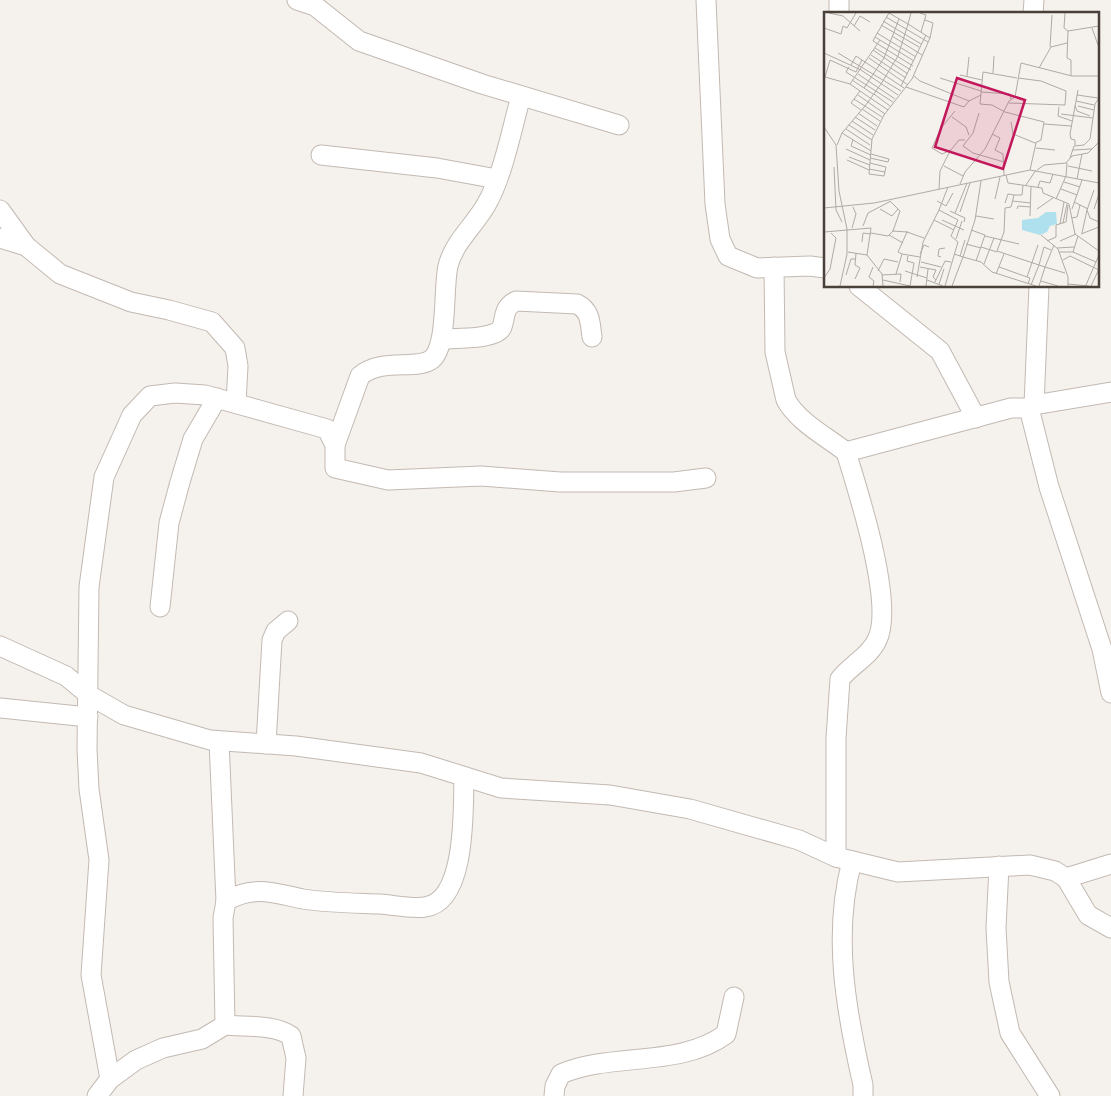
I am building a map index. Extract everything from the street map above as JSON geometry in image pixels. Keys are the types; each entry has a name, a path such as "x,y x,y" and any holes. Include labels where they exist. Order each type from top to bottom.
{"street":[{"path":"297,0 315,6 359,40 521,96 619,125"},
{"path":"706,0 715,204 720,239 728,256 757,268 810,266 824,268"},
{"path":"521,96 497,179 487,205 455,248 448,266 442,338 438,351 431,360 422,363 385,365 368,369 360,376 335,445 335,468 388,480 481,476 560,482 674,482 706,478"},
{"path":"321,155 437,168 497,179"},
{"path":"0,210 26,246 60,274 131,302 212,322 235,348 238,366 236,403"},
{"path":"0,238 26,246"},
{"path":"774,268 775,352 782,392 789,407 846,452 873,543 881,627 874,646 840,679 836,738 846,884 842,937 847,1019 863,1085 863,1096"},
{"path":"861,288 940,351 976,418"},
{"path":"1039,288 1031,406 1049,487 1102,649 1111,693"},
{"path":"442,338 494,335 501,329 504,313 509,305 516,301 577,304 585,308 589,315 592,337"},
{"path":"846,452 1011,408 1111,392"},
{"path":"110,1079 91,975 99,860 89,789 87,749 89,587 104,477 132,415 150,396 175,393 217,398 236,403 327,429 335,445"},
{"path":"160,607 169,523 180,482 193,439 217,398"},
{"path":"266,744 272,640 276,631 288,621"},
{"path":"0,646 66,676 89,694 124,716 219,741 266,744 422,763 500,788 610,795 690,809 799,840 844,859 898,872 1030,864 1055,871 1066,878 1088,915 1111,928"},
{"path":"0,708 88,717"},
{"path":"219,741 226,901 223,918 226,1026"},
{"path":"226,901 241,892 263,891 309,900 426,907 437,902 444,897 452,883 456,867 461,842 464,777"},
{"path":"1066,878 1111,864"},
{"path":"999,866 996,928 999,982 1010,1033 1050,1096"},
{"path":"554,1096 555,1086 561,1074 580,1066 673,1054 711,1045 726,1034 734,997"},
{"path":"97,1096 110,1079 136,1060 163,1048 202,1039 226,1026 274,1029 285,1031 291,1036 296,1058 293,1096"}]}
